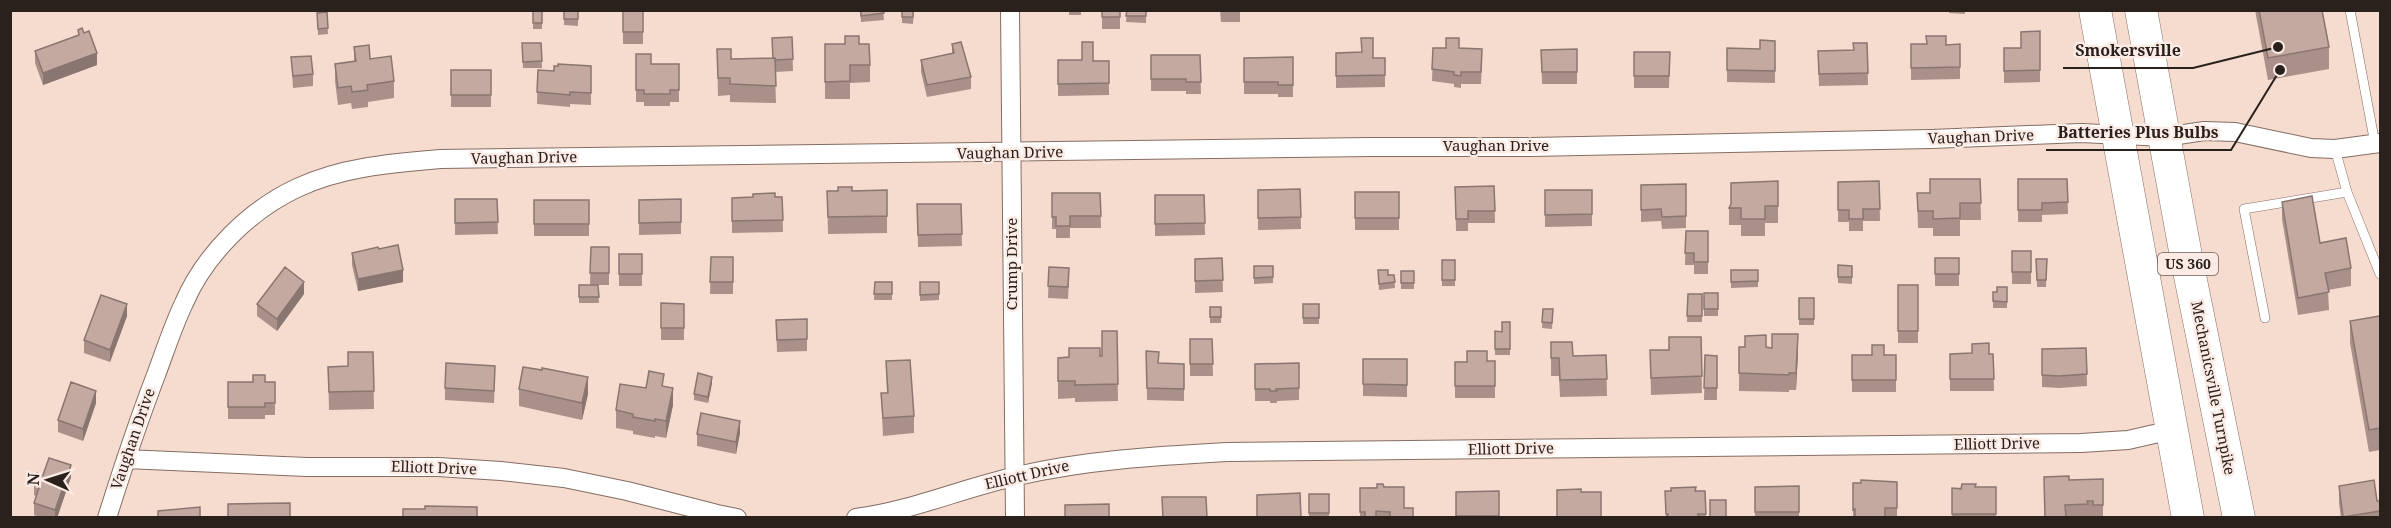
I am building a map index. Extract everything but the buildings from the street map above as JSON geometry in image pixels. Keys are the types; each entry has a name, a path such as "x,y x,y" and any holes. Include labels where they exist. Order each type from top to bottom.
{"highway":[{"name":"US 360","path":"2095,10 2188,518"},
{"name":"Mechanicsville Turnpike","path":"2141,10 2222,443 2239,518"}],"street":[{"name":"Crump Drive","path":"1010,10 1015,518"},
{"name":"Vaughan Drive","path":"107,518 126,459 184,302 198,277 220,248 243,225 278,199 316,180 384,165 440,159 1531,147 1931,139 2081,133 2165,137 2204,131 2235,132 2311,148 2336,149 2378,143"},
{"name":"Elliott Drive","path":"856,518 898,510 1014,476 1071,464 1133,457 1227,452 2081,443 2128,440 2172,430"},
{"name":"Elliott Drive","path":"126,459 307,467 438,466 501,471 596,484 738,518"}],"lane":[{"path":"2350,10 2378,143"},
{"path":"2336,149 2347,192 2380,274"},
{"path":"2265,318 2244,209 2347,192"}],"place":[{"name":"Smokersville","path":"2278,47"},
{"name":"Batteries Plus Bulbs","path":"2280,70"}]}
